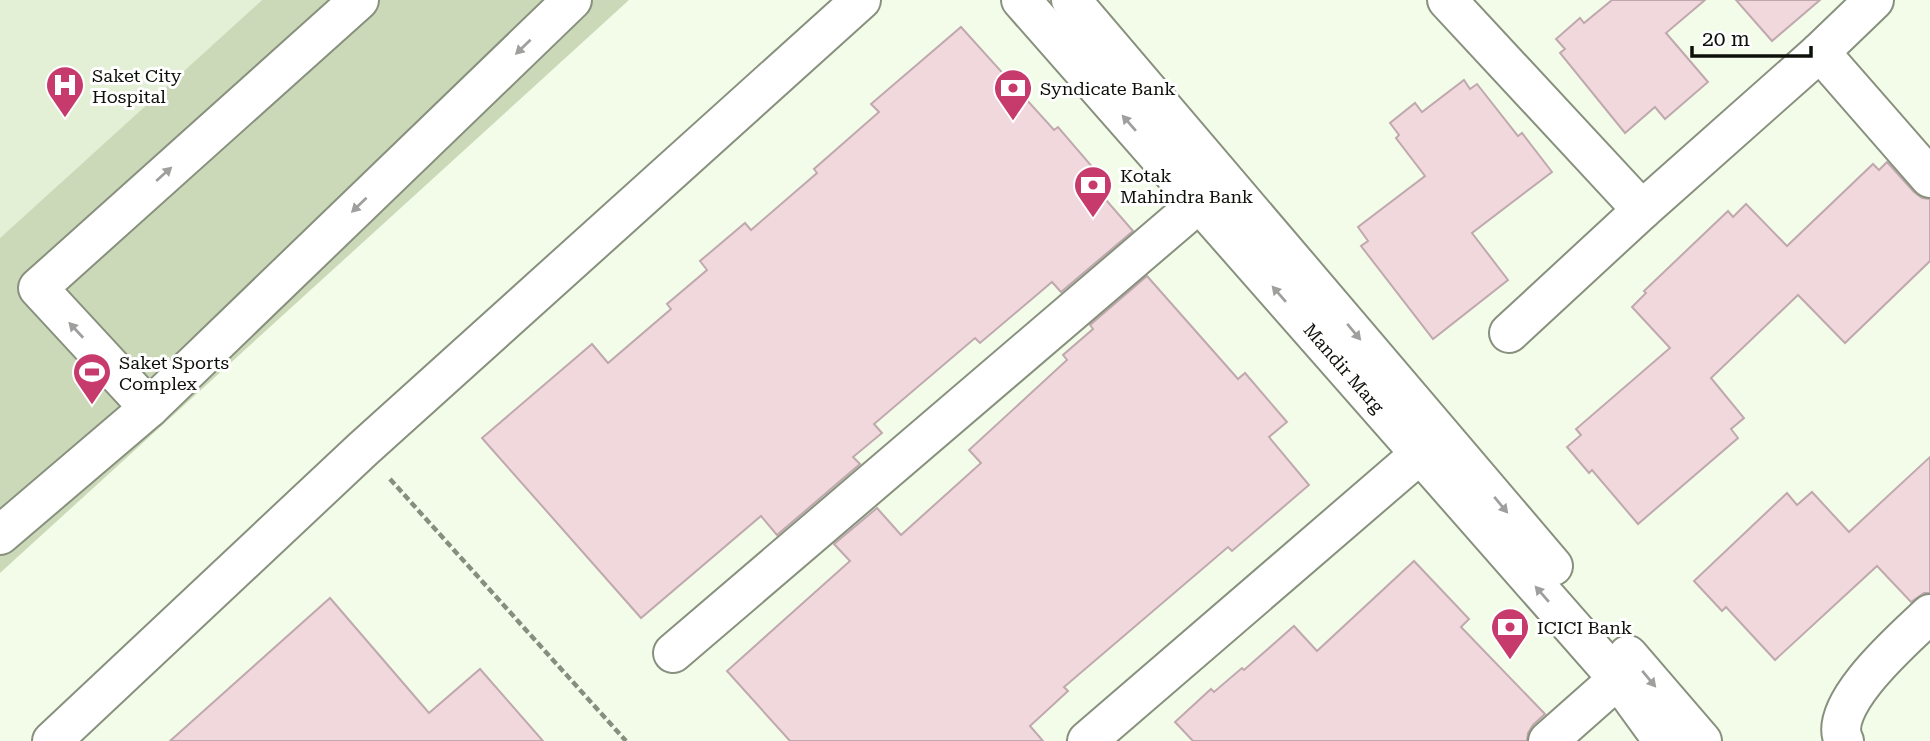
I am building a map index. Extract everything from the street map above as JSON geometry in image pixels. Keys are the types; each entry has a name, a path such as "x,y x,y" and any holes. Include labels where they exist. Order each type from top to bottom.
{"street":[{"path":"149,408 38,288 359,0"},
{"path":"0,536 149,408 572,0"},
{"path":"52,741 363,449 861,0"},
{"name":"Mandir Marg","path":"1021,0 1618,679 1663,741"},
{"name":"Mandir Marg","path":"1071,0 1702,741"},
{"path":"1447,0 1642,210"},
{"path":"1509,333 1874,0"},
{"path":"1820,52 1930,178"},
{"path":"673,653 1199,204"},
{"path":"1087,741 1420,454"},
{"path":"1844,741 1841,736 1846,707 1871,671 1930,614"},
{"path":"1548,741 1618,679"}],"path":[{"path":"363,449 626,741"}],"shaded area":[{"name":"Saket City Hospital","path":"0,0 262,0 0,238"},
{"name":"Saket Sports Complex","path":"262,0 629,0 0,573 0,238"}],"building":[{"path":"1612,0 1705,0 1666,33 1708,82 1665,119 1655,107 1625,133 1560,53 1565,49 1556,39 1580,18 1584,23"},
{"path":"1736,0 1820,0 1772,41"},
{"path":"961,27 1054,130 1058,127 1095,170 1086,177 1133,231 1061,292 1052,282 980,343 975,338 874,424 882,433 853,457 860,464 777,535 761,516 641,618 482,438 592,344 608,363 671,309 667,304 707,270 700,261 745,223 751,230 817,173 814,169 879,112 871,104"},
{"path":"1464,80 1470,89 1477,84 1518,136 1522,133 1552,172 1472,233 1508,280 1433,339 1361,246 1368,241 1358,227 1425,176 1396,138 1399,135 1390,123 1415,103 1422,112"},
{"path":"1887,162 1914,192 1922,198 1930,199 1930,261 1845,343 1798,295 1711,378 1744,418 1731,429 1738,438 1638,524 1592,470 1589,473 1567,447 1581,435 1576,429 1670,348 1632,307 1646,293 1644,291 1728,211 1733,217 1746,204 1787,246 1873,164 1879,170"},
{"path":"1147,276 1238,379 1245,373 1287,422 1269,437 1309,485 1232,551 1228,547 1064,687 1068,691 1030,726 1043,741 790,741 727,671 850,561 834,544 877,508 901,535 981,463 969,450 1067,360 1063,355 1093,329 1090,325"},
{"path":"1930,457 1930,593 1924,593 1911,602 1877,566 1775,660 1726,607 1722,611 1694,581 1787,493 1797,505 1812,492 1849,532"},
{"path":"1414,561 1469,619 1461,627 1545,714 1533,725 1527,741 1193,741 1175,722 1211,689 1214,692 1242,668 1244,670 1294,626 1317,651"},
{"path":"330,598 429,713 480,669 543,741 170,741"}],"place":[{"name":"Saket City Hospital","path":"65,119"},
{"name":"Syndicate Bank","path":"1013,122"},
{"name":"Kotak Mahindra Bank","path":"1093,219"},
{"name":"Saket Sports Complex","path":"92,406"},
{"name":"ICICI Bank","path":"1510,661"}]}
